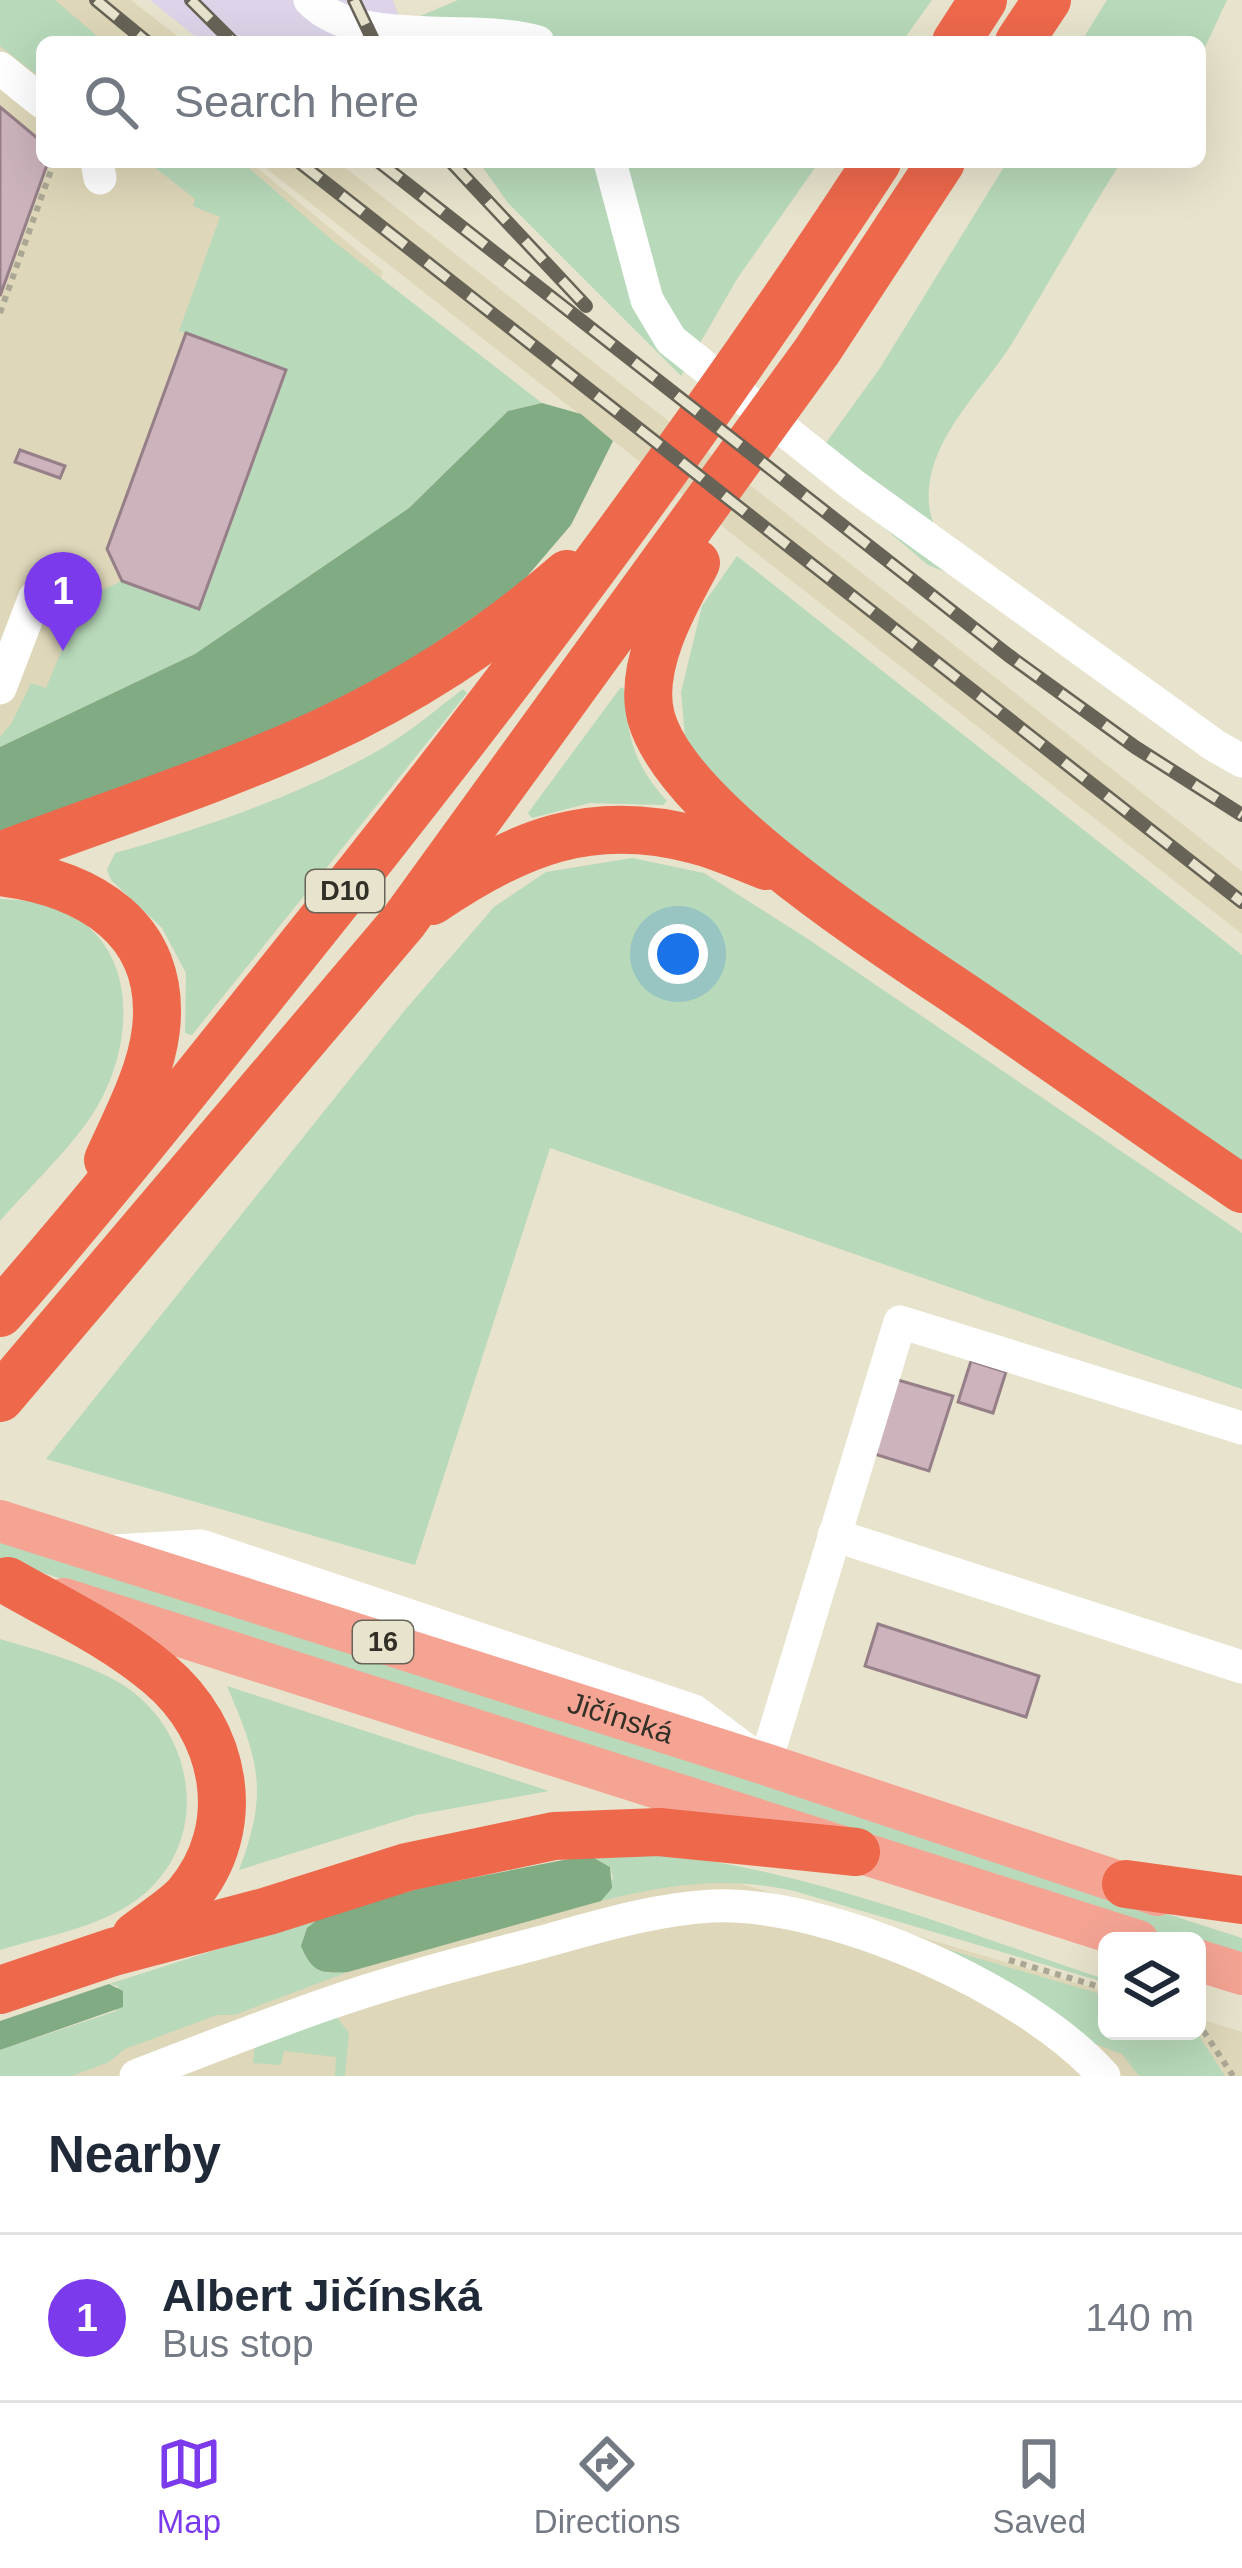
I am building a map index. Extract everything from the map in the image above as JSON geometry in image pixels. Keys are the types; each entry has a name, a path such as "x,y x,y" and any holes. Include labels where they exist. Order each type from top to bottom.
{"highway":[{"path":"960,36 983,0"},
{"path":"1023,36 1047,0"},
{"name":"D10","path":"0,1313 78,1224 388,838 658,481 776,317 873,168"},
{"name":"D10","path":"6,1391 404,921 660,596 936,168"},
{"path":"0,856 320,734 445,665 602,550"},
{"path":"660,596 650,714 665,749 709,800 785,873 1242,1189"},
{"path":"404,921 487,864 538,842 593,831 644,831 696,840 785,873"},
{"path":"0,872 78,890 121,919 143,953 156,987 156,1031 147,1064 78,1224"},
{"path":"4,1579 124,1648 161,1676 185,1702 215,1750 224,1797 213,1855 183,1900 113,1952"},
{"path":"0,1990 113,1952 268,1912 407,1867 554,1836 659,1832 856,1852"},
{"path":"1126,1884 1242,1900"}],"main road":[{"name":"Jičínská","path":"0,1521 1242,1921"},
{"name":"Jičínská","path":"4,1579 1109,1932"},
{"path":"1206,1963 1242,1974"}],"lane":[{"path":"310,0 338,21 433,35 505,36"},
{"path":"0,68 36,96"},
{"path":"612,168 647,300 671,340 853,484 1214,746 1242,761"},
{"path":"3,681 35,597"},
{"path":"765,1764 900,1322 1242,1428"},
{"path":"833,1535 1242,1667"},
{"path":"136,2076 327,2004 641,1917 712,1906 757,1909 899,1946 1001,1993 1054,2030 1104,2076"}],"path":[{"path":"0,313 52,168"},
{"path":"1206,2034 1233,2076"}],"shaded area":[{"path":"0,0 131,0 177,36 36,36 36,168 257,168 383,272 229,703 0,794"},
{"path":"150,0 393,0 400,20 425,36 195,36"},
{"path":"266,168 346,168 1242,871 1242,934"},
{"path":"690,1869 1098,1989 1098,2040 1206,2040 1206,2021 1242,2032 1242,2076 0,2076"}],"green space":[{"path":"0,0 55,0 97,36 36,36 36,74 0,46"},
{"path":"458,0 932,0 906,36 409,36 404,23"},
{"path":"1107,0 1227,0 1206,45 1206,36 1085,36"},
{"path":"156,168 249,168 333,241 542,403 508,411 409,508 195,654 0,747 0,737 31,683 46,688 83,599 122,581 198,608 286,370 179,331 220,217 193,206 195,199"},
{"path":"483,168 815,168 737,279 681,376 508,203"},
{"path":"1003,168 1117,168 1011,345 940,449 929,488 931,513 939,537 965,580 928,565 810,465 880,368"},
{"path":"542,403 581,414 613,441 571,525 518,587 339,709 0,835 0,747 195,654 409,508 508,411"},
{"path":"737,556 1242,955 1242,1182 760,827 686,748 681,692 702,606"},
{"path":"621,687 629,692 628,723 635,751 667,801 663,805 590,803 532,818 528,813"},
{"path":"463,689 467,693 192,1035 185,1033 186,973 162,928 111,880 107,870 115,853 220,820 325,778 399,738"},
{"path":"632,858 704,873 1242,1233 1242,1389 550,1148 415,1565 46,1459 405,1010 494,907 546,872"},
{"path":"0,899 55,907 94,932 110,953 123,1004 117,1057 97,1107 0,1221"},
{"path":"0,1538 1242,1938 1242,1960 1206,1945 1206,1932 1156,1932 0,1559"},
{"path":"0,1639 92,1669 145,1703 165,1727 178,1754 186,1784 186,1814 180,1843 166,1870 129,1905 94,1922 0,1950"},
{"path":"227,1686 549,1791 416,1815 239,1870 254,1819 256,1777 247,1735"},
{"path":"660,1854 774,1874 942,1923 1098,1980 768,1886 698,1884 601,1901 613,1878 610,1867 590,1855"},
{"path":"589,1855 610,1867 612,1888 601,1901 348,1972 318,1970 301,1946 307,1928 322,1916 425,1887"},
{"path":"322,1916 327,1973 348,1972 125,2049 109,2062 72,2076 0,2076 0,2050 116,2011 118,1986 109,1984"},
{"path":"902,1936 1098,1993 1098,2040 1202,2040 1225,2076 1139,2076 1122,2054 1077,2037"},
{"path":"109,1984 123,1991 123,2007 0,2050 0,2021"},
{"path":"336,2016 349,2033 345,2076 335,2076 336,2057 284,2051 281,2065 253,2063 255,2041"}],"building":[{"path":"0,107 36,137 36,168 46,168 0,296"},
{"path":"186,333 286,370 199,609 122,581 107,549"},
{"path":"20,450 65,466 60,478 15,462"},
{"path":"971,1361 1006,1372 993,1413 958,1402"},
{"path":"891,1378 953,1396 929,1471 868,1452"},
{"path":"878,1624 1039,1676 1026,1717 865,1666"}],"railway":[{"path":"96,0 140,36"},
{"path":"191,0 227,36"},
{"path":"354,0 371,36"},
{"path":"307,168 1242,902"},
{"path":"387,168 1008,655 1135,747 1242,815"},
{"path":"457,168 586,306"}],"place":[{"name":"Albert Jičínská","path":"63,651"}]}
